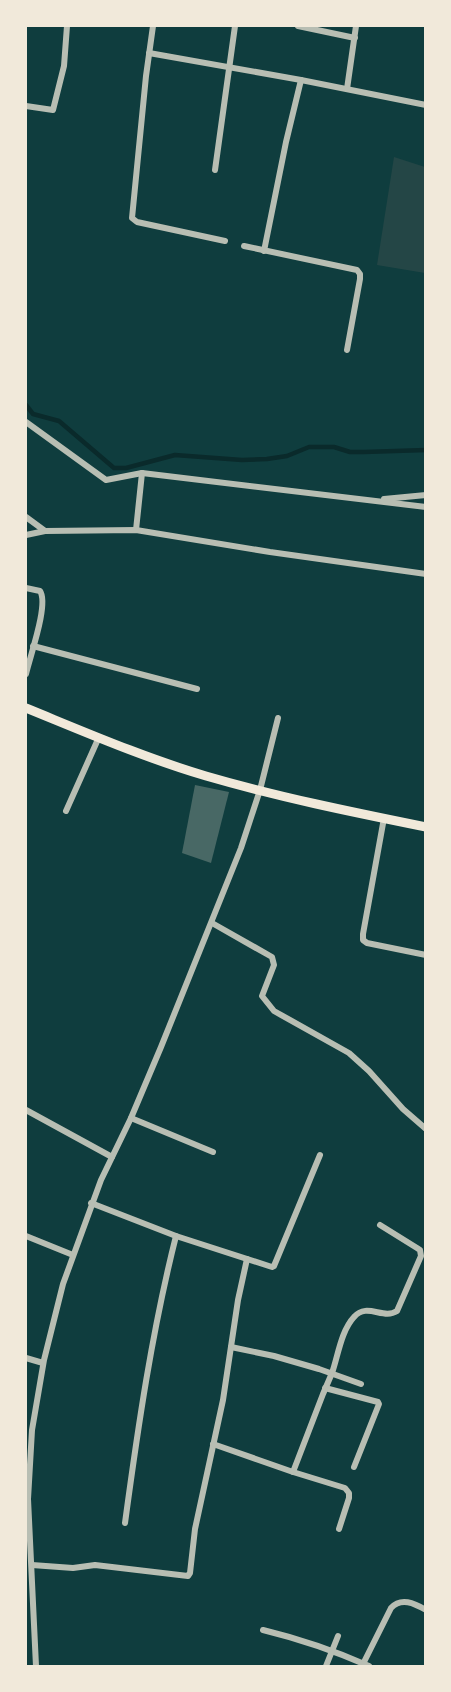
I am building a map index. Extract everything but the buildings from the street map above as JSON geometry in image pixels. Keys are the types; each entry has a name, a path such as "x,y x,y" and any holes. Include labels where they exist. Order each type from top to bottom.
{"main road":[{"path":"26,708 206,776 426,826"}],"street":[{"path":"26,106 53,110 64,66 67,26"},
{"path":"153,26 132,218 137,222 225,241"},
{"path":"215,170 235,26"},
{"path":"298,26 354,38"},
{"path":"347,89 356,26"},
{"path":"149,53 426,105"},
{"path":"264,251 301,80"},
{"path":"244,246 357,270 360,279 348,350"},
{"path":"26,422 106,480 142,473 426,507"},
{"path":"135,530 142,473"},
{"path":"371,500 426,495"},
{"path":"26,517 45,531"},
{"path":"26,535 45,531 135,530 426,574"},
{"path":"26,588 40,591 44,599 44,607 26,674"},
{"path":"33,646 197,689"},
{"path":"36,1666 27,1499 32,1430 43,1363 63,1284 92,1203 111,1157 131,1118 242,848 278,718"},
{"path":"66,811 99,737"},
{"path":"384,818 363,940 367,943 426,955"},
{"path":"212,923 272,957 274,965 262,996 274,1011 349,1053 369,1071 403,1109 426,1129"},
{"path":"26,1110 111,1157"},
{"path":"131,1118 213,1152"},
{"path":"92,1203 176,1236 272,1267 320,1155"},
{"path":"293,1472 332,1374 344,1336 354,1317 369,1310 384,1314 397,1311 421,1256 420,1250 380,1225"},
{"path":"26,1236 73,1255"},
{"path":"125,1523 156,1327 176,1236"},
{"path":"32,1565 73,1568 95,1565 188,1576 195,1529 223,1400 238,1300 247,1259"},
{"path":"231,1347 274,1356 361,1384"},
{"path":"26,1358 43,1363"},
{"path":"325,1388 379,1404 354,1467"},
{"path":"213,1444 345,1488 349,1498 339,1530"},
{"path":"263,1630 297,1638 366,1665 391,1608 395,1604 407,1602 426,1610"},
{"path":"326,1666 338,1636"}],"shaded area":[{"path":"394,157 425,167 425,273 377,265"}],"waterway":[{"path":"26,405 33,414 59,421 114,468 126,468 175,455 242,460 267,459 287,456 309,447 334,447 350,452 426,450"}]}
